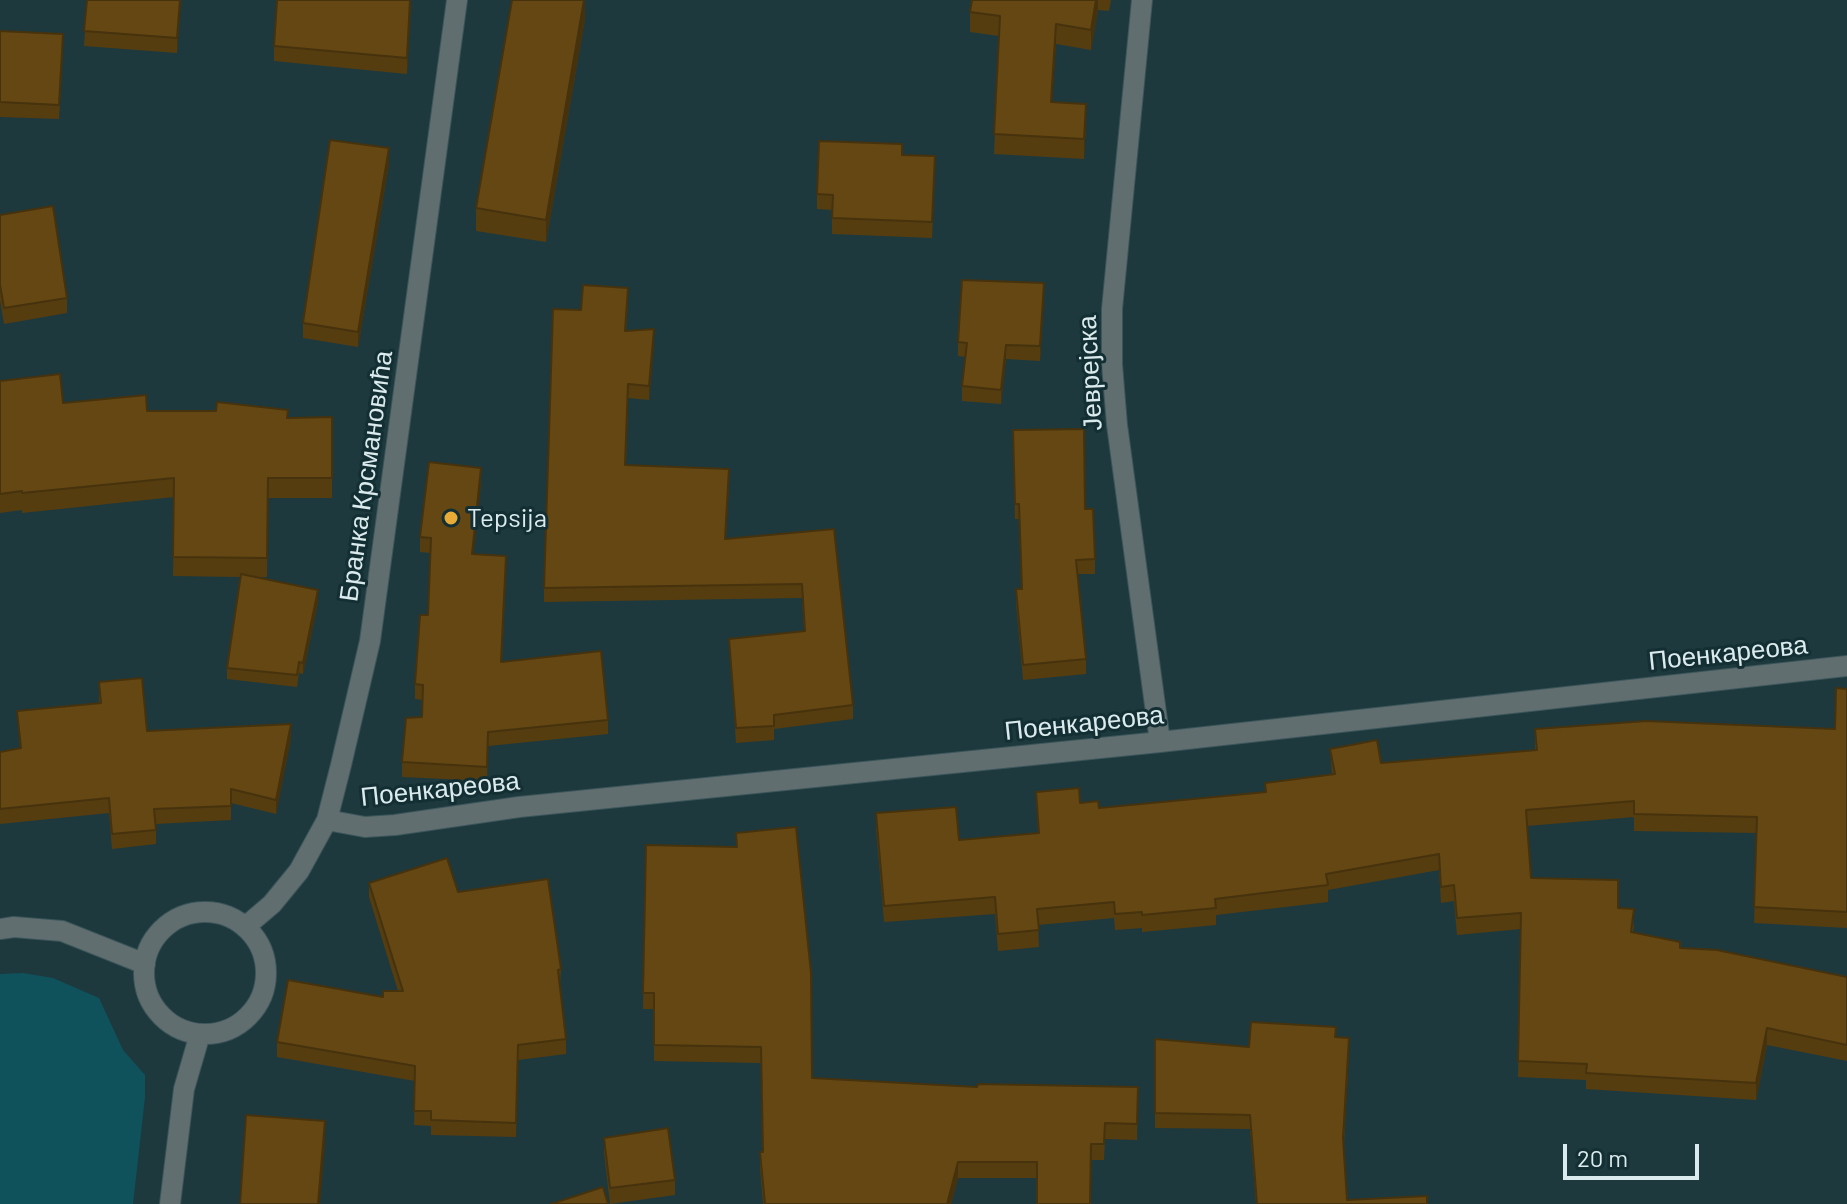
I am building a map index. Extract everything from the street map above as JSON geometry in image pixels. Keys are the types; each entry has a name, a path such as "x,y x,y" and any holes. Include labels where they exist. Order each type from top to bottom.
{"street":[{"name":"Бранка Крсмановића","path":"245,927 272,904 299,871 327,820 370,641 457,0"},
{"name":"Јеврејска","path":"1142,0 1112,309 1112,364 1117,425 1160,742"},
{"name":"Поенкареова","path":"327,820 365,827 395,825 519,807 1160,742 1847,666"},
{"path":"201,912 217,913 245,927 261,948 266,973 261,998 247,1019 217,1034 184,1031 166,1021 148,996 145,964 158,934 185,916 201,912"},
{"path":"0,929 14,927 62,931 145,964"},
{"path":"170,1204 184,1089 200,1034"}],"shaded area":[{"path":"23,973 53,978 99,998 123,1050 145,1075 133,1204 0,1204 0,974"}],"building":[{"path":"87,0 180,0 177,38 84,31"},
{"path":"277,0 410,0 407,58 274,46"},
{"path":"512,0 584,0 546,220 476,208"},
{"path":"972,0 1096,0 1091,30 1056,24 1051,102 1086,104 1084,139 994,134 1000,16 970,12"},
{"path":"0,31 63,34 59,105 0,102"},
{"path":"330,140 389,148 358,332 303,323"},
{"path":"819,141 902,144 902,155 935,156 932,222 832,218 833,195 817,194"},
{"path":"53,206 67,298 4,308 0,285 0,215"},
{"path":"962,280 1044,283 1040,346 1006,345 1001,390 962,386 967,343 958,342"},
{"path":"583,285 628,288 625,331 654,329 649,386 628,384 625,465 729,469 725,539 834,529 853,705 774,715 774,726 736,728 729,639 805,631 802,584 544,588 553,309 581,310"},
{"path":"60,374 63,403 146,395 147,411 216,411 217,402 288,410 287,418 332,417 332,478 268,478 267,558 173,557 174,478 0,494 0,381"},
{"path":"1084,429 1085,509 1093,509 1095,559 1076,560 1086,659 1023,665 1016,589 1022,589 1013,430"},
{"path":"429,462 481,468 472,554 506,556 501,662 601,651 608,720 488,732 487,767 402,762 406,718 422,717 423,685 415,684 420,615 428,615 431,538 420,537"},
{"path":"241,574 318,590 303,663 299,662 297,675 227,668"},
{"path":"142,678 147,731 291,724 276,800 231,789 231,806 154,809 156,830 112,834 109,798 0,809 0,752 21,748 17,711 101,703 99,682"},
{"path":"1836,688 1847,689 1847,912 1754,907 1757,817 1634,814 1634,801 1526,810 1531,878 1618,880 1618,908 1634,909 1631,932 1680,942 1680,948 1717,950 1847,977 1847,1045 1767,1028 1756,1083 1586,1073 1587,1064 1518,1061 1521,913 1457,918 1454,885 1441,887 1439,854 1326,874 1328,885 1215,899 1216,908 1142,915 1142,912 1115,914 1114,902 1037,909 1039,930 998,934 995,897 884,906 876,813 956,807 959,840 1039,833 1036,792 1079,788 1080,803 1098,801 1099,808 1266,792 1265,783 1335,774 1330,749 1377,740 1381,763 1537,750 1535,729 1646,721 1835,729"},
{"path":"796,827 811,973 812,1078 977,1087 978,1084 1138,1087 1137,1124 1105,1123 1104,1144 1091,1144 1090,1204 1037,1204 1037,1162 958,1162 947,1204 765,1204 760,1152 763,1152 761,1047 654,1045 654,993 643,993 646,845 737,847 736,833"},
{"path":"447,858 458,892 548,879 561,969 558,970 566,1039 518,1045 516,1123 431,1120 431,1111 414,1111 415,1066 277,1042 288,980 383,997 383,991 403,991 369,883"},
{"path":"1251,1022 1336,1027 1335,1037 1349,1038 1343,1138 1347,1200 1427,1196 1427,1204 1257,1204 1250,1115 1155,1113 1155,1039 1249,1047"},
{"path":"246,1115 325,1121 318,1204 240,1204"},
{"path":"668,1128 675,1180 610,1188 604,1138"},
{"path":"603,1187 608,1204 551,1204"}],"place":[{"name":"Tepsija","path":"451,518"}]}
